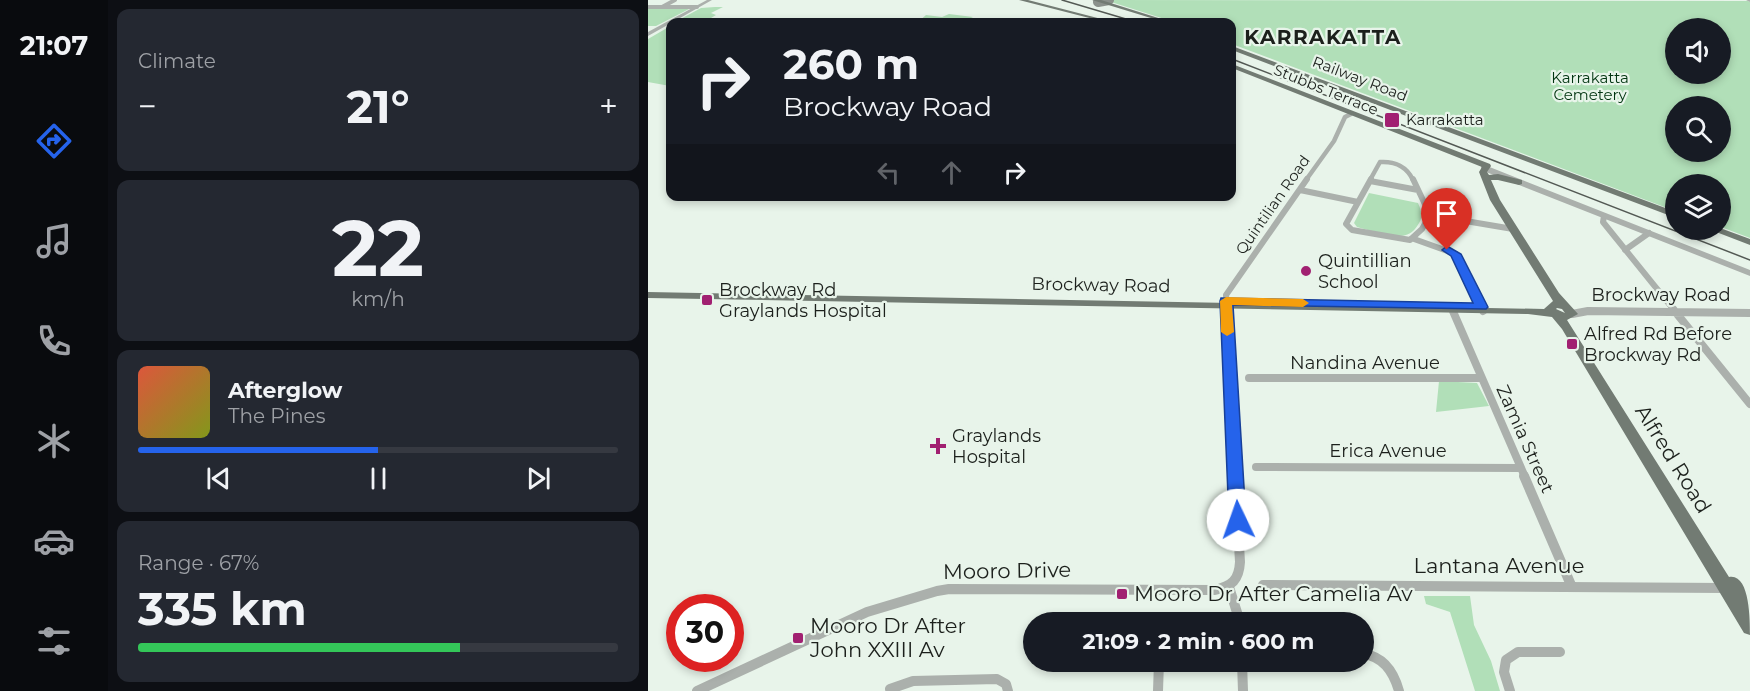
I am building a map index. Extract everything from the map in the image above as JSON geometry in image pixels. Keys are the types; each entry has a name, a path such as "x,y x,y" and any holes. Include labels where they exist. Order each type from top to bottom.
{"main road":[{"path":"1022,0 1096,18"},
{"path":"1027,0 1097,18"},
{"path":"1090,0 1104,1 1156,18"},
{"path":"1104,1 1151,18"},
{"name":"Railway Road","path":"1236,49 1665,211"},
{"name":"Stubbs Terrace","path":"1236,69 1482,168"},
{"path":"1482,168 1498,177 1519,182"},
{"name":"Alfred Road","path":"1510,229 1482,168 1474,170 1510,229 1554,295 1567,327 1730,588 1750,627"},
{"path":"1731,235 1750,242"},
{"name":"Brockway Road","path":"648,293 1559,311"},
{"name":"Alfred Road","path":"1730,588 1750,611"}],"street":[{"path":"660,7 675,0"},
{"path":"677,18 710,0"},
{"path":"648,7 697,7"},
{"path":"648,34 666,24"},
{"name":"Quintilian Road","path":"1226,303 1226,295 1350,116"},
{"path":"1430,215 1409,171 1391,161 1380,162 1346,224 1347,227 1400,240 1414,239 1456,254 1482,309"},
{"name":"Stubbs Terrace","path":"1482,168 1544,192"},
{"path":"1370,182 1419,190"},
{"name":"Stubbs Terrace","path":"1519,182 1750,273"},
{"path":"1300,190 1358,202"},
{"path":"1430,215 1510,229"},
{"path":"1414,239 1430,215"},
{"path":"1604,216 1602,221 1750,404"},
{"path":"1625,250 1649,233"},
{"path":"1226,303 1240,562 1239,575 1229,587 1237,612"},
{"name":"Zamia Street","path":"1452,308 1480,378 1571,585"},
{"name":"Brockway Road","path":"1559,311 1750,313"},
{"name":"Nandina Avenue","path":"1249,378 1480,378"},
{"name":"Erica Avenue","path":"1256,467 1520,468"},
{"name":"Lantana Avenue","path":"1263,585 1571,585 1730,588"},
{"name":"Mooro Drive","path":"697,691 872,610 932,592 950,589 1215,590 1229,587"},
{"path":"1510,691 1504,672 1506,660 1518,652 1560,652"},
{"path":"1374,657 1387,665 1397,682 1399,691"},
{"path":"1158,691 1159,672"},
{"path":"1243,672 1244,691"},
{"path":"890,689 913,681 998,679 1006,684 1008,691"}],"green space":[{"name":"Karrakatta Cemetery","path":"1112,0 1748,1 1750,2 1750,238 1731,231 1731,174 1665,174 1665,207 1236,46 1236,18 1161,18 1111,2"},
{"path":"723,7 711,13 716,15 711,18 682,18 701,8"},
{"path":"648,8 691,8 672,18 666,18 666,21 656,26 648,26"},
{"path":"949,14 973,17 923,18 926,15 942,17"},
{"path":"666,29 666,85 648,82 648,39"},
{"path":"1369,193 1418,203 1421,219 1418,225 1403,236 1357,227 1354,223"},
{"path":"1439,381 1477,383 1489,406 1436,412"},
{"path":"1424,596 1470,596 1474,625 1491,661 1500,691 1475,691 1450,612 1426,604"}],"railway":[{"path":"1062,0 1123,18"},
{"path":"1236,61 1750,260"}],"slow traffic":[{"path":"1227,332 1226,301 1303,303"}],"place":[{"name":"Karrakatta","path":"1392,120"},
{"name":"Quintillian School","path":"1306,271"},
{"name":"Brockway Rd Graylands Hospital","path":"707,300"},
{"name":"Alfred Rd Before Brockway Rd","path":"1572,344"},
{"name":"Graylands Hospital","path":"938,446"},
{"name":"Mooro Dr After Camelia Av","path":"1122,594"},
{"name":"Mooro Dr After John XXIII Av","path":"798,638"}],"district":[{"name":"KARRAKATTA","path":"1323,37"}],"route":[{"path":"1238,520 1226,301 1481,307 1456,254 1447,250"}]}
